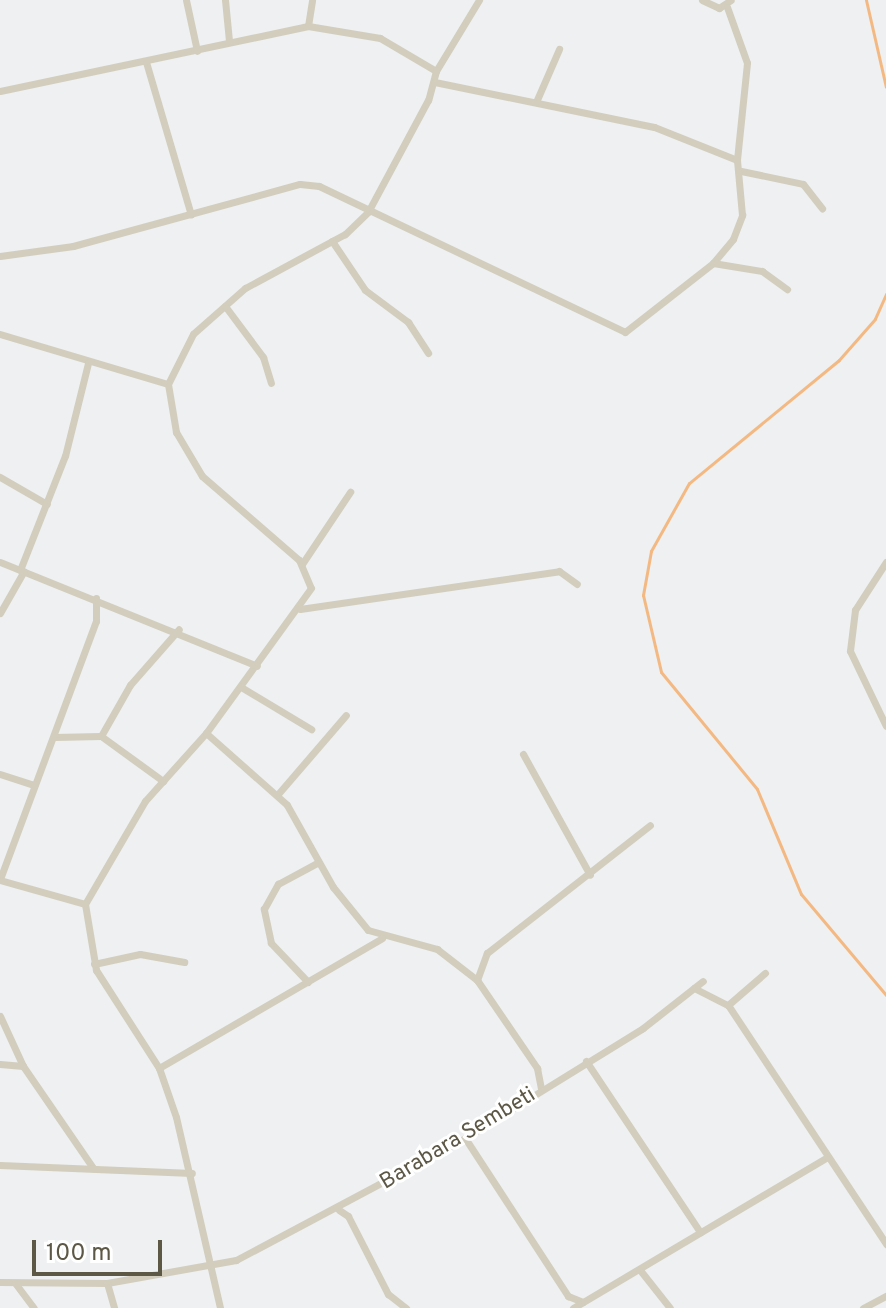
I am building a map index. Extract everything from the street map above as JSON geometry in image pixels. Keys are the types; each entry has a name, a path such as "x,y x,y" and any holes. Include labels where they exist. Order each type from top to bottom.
{"street":[{"path":"186,0 197,51"},
{"path":"225,0 229,41"},
{"path":"308,26 312,0"},
{"path":"220,1308 208,1268 192,1173 159,1068 94,964 85,904 163,781 206,733 300,609 311,588 302,564 202,476 176,432 168,384 193,334 225,306 332,241 368,212 435,82 436,71 479,0"},
{"path":"0,256 191,215 300,184 368,212 615,330 637,327 713,263 742,215 741,171 737,160 747,63 729,3 702,0"},
{"path":"0,91 308,26 380,38 436,71"},
{"path":"536,102 559,49"},
{"path":"146,62 191,215"},
{"path":"435,82 654,127 737,160"},
{"path":"741,171 803,184 822,208"},
{"path":"332,241 365,290 408,322 428,353"},
{"path":"713,263 762,271 787,289"},
{"path":"225,306 263,357 271,383"},
{"path":"0,334 88,363 168,384"},
{"path":"0,613 22,570 47,504 88,363"},
{"path":"0,477 47,504"},
{"path":"302,564 350,492"},
{"path":"0,562 179,629 257,666"},
{"path":"886,562 855,610 850,651 886,726"},
{"path":"300,609 559,571 577,584"},
{"path":"85,904 0,879 96,621 96,598"},
{"path":"101,736 130,685 179,629"},
{"path":"241,687 311,729"},
{"path":"278,794 346,715"},
{"path":"206,733 278,794 317,863 368,930 382,938 437,949 477,980 537,1068 541,1089"},
{"path":"54,737 101,736 163,781"},
{"path":"523,754 590,875"},
{"path":"0,774 34,785"},
{"path":"477,980 487,953 650,825"},
{"path":"308,982 271,943 264,909 278,884 317,863"},
{"path":"159,1068 382,938"},
{"path":"94,964 140,954 184,962"},
{"path":"728,1005 765,973"},
{"name":"Barabara Sembeti","path":"0,1282 107,1283 208,1268 339,1210 465,1138 703,981"},
{"path":"694,988 728,1005 886,1244"},
{"path":"0,1016 23,1066 93,1168"},
{"path":"586,1061 700,1232"},
{"path":"0,1064 23,1066"},
{"path":"465,1138 568,1296 583,1302"},
{"path":"573,1308 827,1157"},
{"path":"0,1165 192,1173"},
{"path":"339,1210 348,1216 388,1294 406,1308"},
{"path":"640,1270 670,1308"},
{"path":"15,1283 34,1308"},
{"path":"107,1283 114,1308"},
{"path":"863,1308 886,1296"}],"waterway":[{"path":"866,0 886,87"},
{"path":"886,294 875,319 839,360 689,483 651,551 643,595 661,672 757,789 801,894 886,995"}]}
